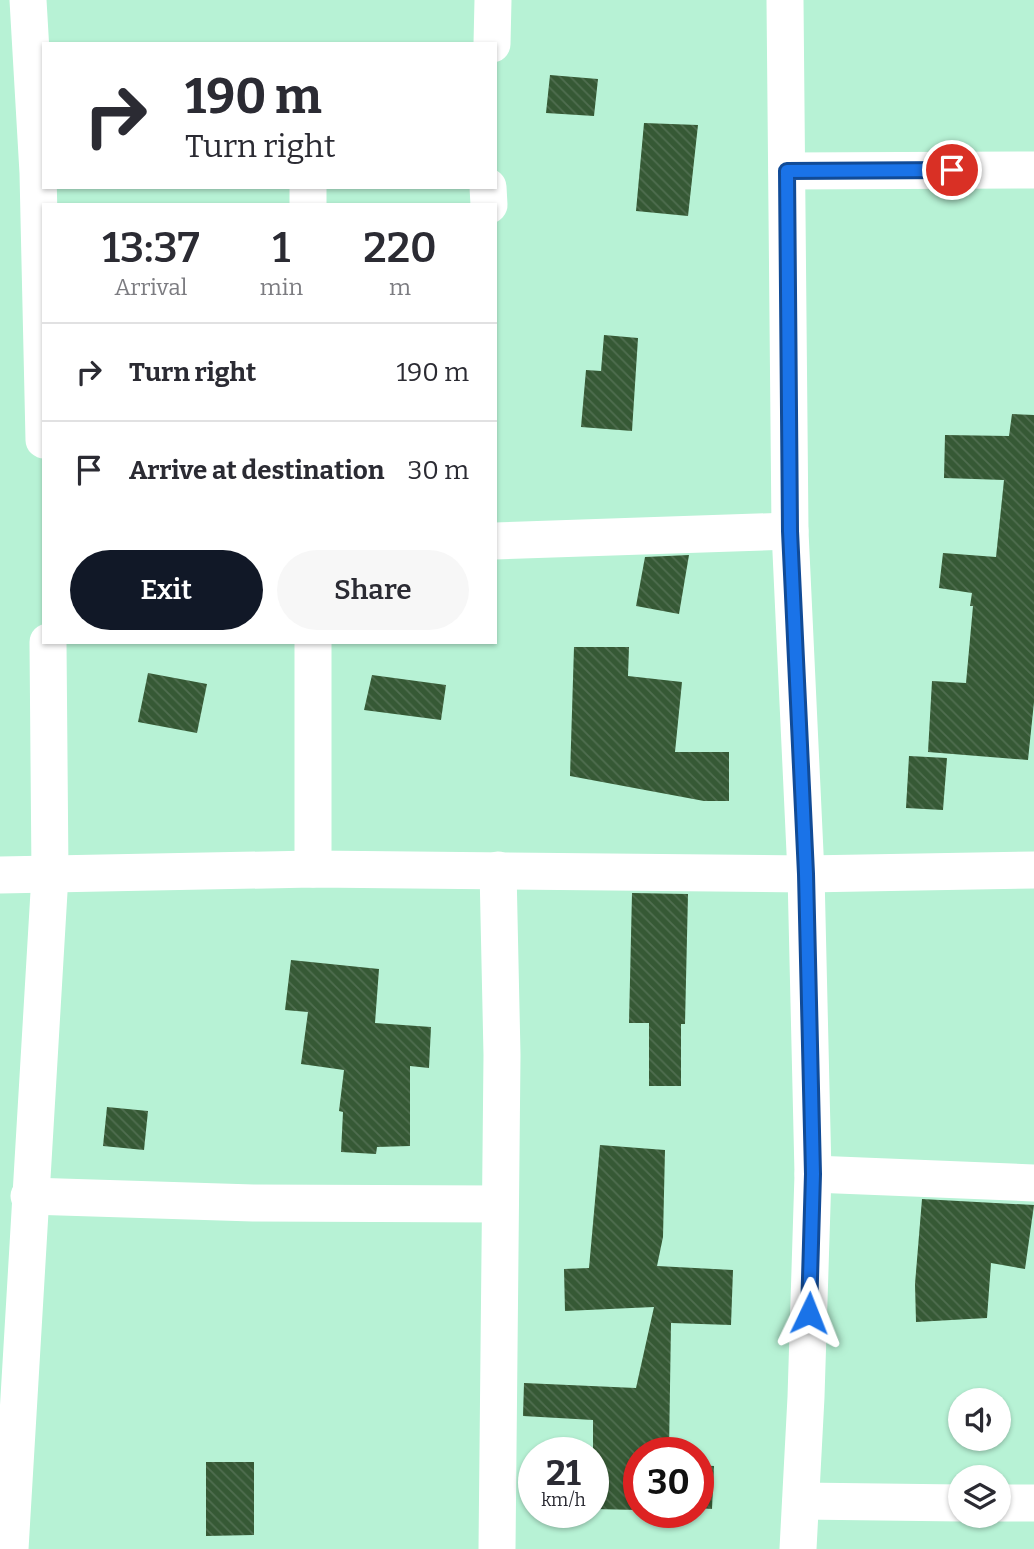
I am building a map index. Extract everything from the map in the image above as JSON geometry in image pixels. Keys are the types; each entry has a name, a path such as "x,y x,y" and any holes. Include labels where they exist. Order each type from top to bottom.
{"street":[{"path":"28,0 41,173 42,262"},
{"path":"492,42 493,0"},
{"path":"785,0 790,531 806,874 813,1174 798,1549"},
{"path":"787,171 1034,170"},
{"path":"497,541 790,531"},
{"path":"9,1549 50,875 48,644"},
{"path":"313,644 313,869"},
{"path":"0,875 313,869 806,874 1034,870"},
{"path":"497,1549 502,1055 498,870"},
{"path":"813,1174 1034,1183"},
{"path":"29,1196 253,1203 500,1204"},
{"path":"801,1501 948,1503"},
{"path":"1011,1503 1034,1503"}],"building":[{"path":"550,75 598,79 594,116 546,113"},
{"path":"644,123 698,125 688,216 636,211"},
{"path":"604,335 638,338 632,431 581,427 586,370 601,371"},
{"path":"1012,414 1034,415 1034,702 1028,760 928,752 932,681 966,683 973,606 970,606 972,593 939,588 943,553 996,557 1004,480 944,478 945,435 1009,436"},
{"path":"689,555 679,614 636,606 645,557"},
{"path":"574,647 629,647 628,676 682,682 675,752 729,752 729,801 704,801 570,776"},
{"path":"148,673 207,684 197,733 138,722"},
{"path":"372,675 446,685 441,720 364,710"},
{"path":"909,756 947,758 943,810 906,808"},
{"path":"632,893 688,894 685,1024 681,1024 681,1086 649,1086 649,1023 629,1023"},
{"path":"291,960 379,969 375,1023 431,1027 429,1068 410,1066 410,1146 377,1147 376,1154 341,1152 343,1112 339,1111 344,1070 301,1064 308,1012 285,1010"},
{"path":"107,1107 148,1111 144,1150 103,1146"},
{"path":"600,1145 665,1150 663,1237 657,1266 733,1270 731,1325 671,1323 669,1437 623,1437 623,1510 609,1509 609,1437 593,1437 593,1420 523,1416 524,1383 636,1388 654,1307 565,1311 564,1269 589,1268"},
{"path":"922,1199 1034,1205 1025,1269 991,1263 987,1318 916,1322 915,1284"},
{"path":"206,1462 254,1462 254,1535 206,1536"}],"route":[{"path":"809,1313 813,1174 806,874 790,531 787,171 952,170"}]}
